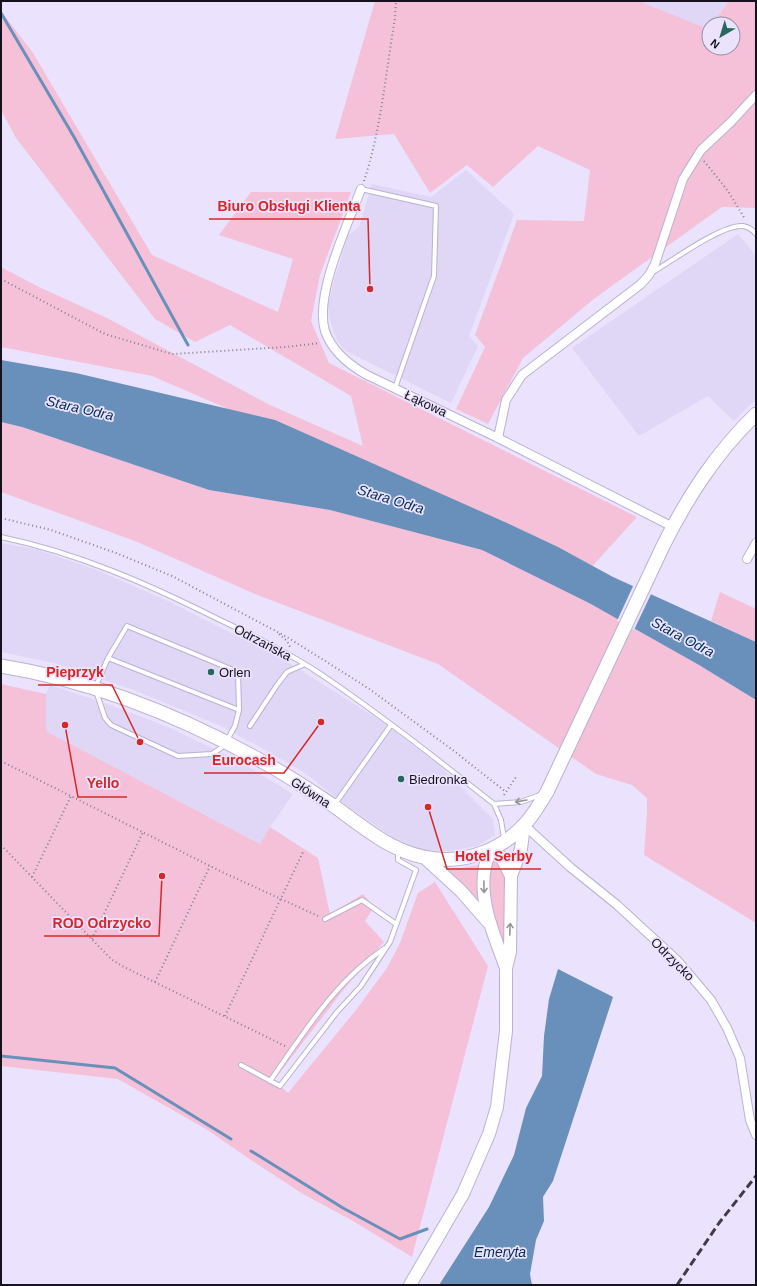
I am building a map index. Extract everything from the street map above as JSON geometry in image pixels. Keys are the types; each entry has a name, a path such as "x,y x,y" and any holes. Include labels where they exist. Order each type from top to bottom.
{"main road":[{"name":"Główna","path":"1,666 58,677 95,688 153,709 226,742 266,763 333,806 374,835 408,854 425,858 450,860 471,857 492,850 524,825 547,792 663,546 688,498 727,445 756,414"},
{"path":"411,1284 463,1194 489,1134 497,1107 506,1031 506,968 510,952 511,876 522,849 524,825"},
{"path":"506,968 490,924 484,892 484,874 487,861 492,850 502,858 511,876"},
{"path":"425,858 461,891 490,924"}],"street":[{"path":"498,438 506,400 522,375 641,284 649,275 657,257 683,179 701,150 746,107 756,95"},
{"name":"Łąkowa","path":"362,189 333,267 325,297 323,318 325,330 334,348 357,370 498,438 673,527"},
{"path":"747,559 756,543"},
{"name":"Odrzycko","path":"524,825 570,867 616,904 678,961 711,1000 727,1028 740,1058 750,1120 756,1134"}],"lane":[{"path":"362,189 436,206 434,276 395,388"},
{"path":"649,275 714,234 735,227 744,226 754,232"},
{"name":"Odrzańska","path":"1,537 42,546 88,561 136,580 275,647 322,675 391,725 494,804"},
{"path":"126,626 238,672 239,710 235,726 222,748 212,754 178,756 111,726 103,713 95,688 108,658 126,626"},
{"path":"108,658 239,710"},
{"path":"250,726 287,672 305,664"},
{"path":"333,806 391,725"},
{"path":"504,842 501,820 494,804 521,802 547,792"},
{"path":"241,1065 280,1086 337,1012 360,986 388,946 416,870 398,860 398,849"},
{"path":"325,919 362,900 396,924"},
{"path":"270,1081 328,1000 372,956 388,946"}],"path":[{"path":"362,189 369,166 376,132 395,18 396,1"},
{"path":"698,154 709,165 724,185 754,232"},
{"path":"1,279 105,334 172,354 294,346 316,344 329,340"},
{"path":"1,518 51,530 116,553 172,576 287,637 368,688 437,737 505,794 516,777"},
{"path":"1,761 210,866 325,919"},
{"path":"32,877 71,796"},
{"path":"92,939 143,832"},
{"path":"1,845 111,959 122,966 292,1050"},
{"path":"225,1016 303,852"},
{"path":"155,982 210,866"}],"shaded area":[{"path":"375,1 644,1 644,3 701,26 701,56 741,56 741,16 718,16 729,1 756,1 756,208 722,207 595,298 523,358 488,424 456,409 485,347 475,335 517,220 584,221 590,170 538,146 493,187 467,165 430,193 394,134 335,139"},
{"path":"644,1 729,1 718,16 701,16 701,26 644,3"},
{"path":"1,11 33,53 152,255 278,312 293,259 219,235 251,192 351,192 320,275 311,321 329,363 637,517 589,570 277,430 152,376 1,347 1,267 39,287 107,318 270,405 363,446 351,396 230,325 195,342 155,319 16,138 1,110"},
{"path":"466,170 514,214 469,336 478,346 451,403 346,351 338,342 333,331 328,304 348,236 359,227 372,184 431,197"},
{"path":"738,234 756,256 756,399 734,421 708,396 639,436 572,348"},
{"path":"1,422 22,427 209,490 330,510 482,550 589,603 699,665 756,700 756,923 644,855 647,798 632,785 596,774 438,664 255,594 135,541 1,492"},
{"path":"1,543 35,549 97,570 170,602 286,661 381,721 438,764 493,819 495,835 477,846 449,851 421,850 391,836 347,806 305,773 221,726 134,690 58,664 1,652"},
{"path":"720,592 756,609 756,642 711,621"},
{"path":"1,684 46,694 46,731 260,844 270,827 318,858 330,914 363,894 374,907 365,921 384,942 345,988 274,1080 288,1093 356,1010 387,968 400,943 418,893 435,882 488,966 412,1257 353,1221 303,1194 206,1129 118,1079 1,1066"},
{"path":"50,685 113,706 168,727 239,761 293,794 260,844 46,731 46,694"},
{"path":"493,858 501,866 505,878 506,953 499,940 490,890 489,880"},
{"path":"479,865 482,909 443,869"}],"water":[{"name":"Stara Odra","path":"1,360 76,373 275,420 507,523 558,547 613,577 756,642 756,700 699,665 589,603 482,550 330,510 209,490 22,427 1,422"},
{"name":"Emeryta","path":"558,969 613,997 553,1181 543,1197 544,1221 536,1240 530,1274 532,1285 439,1285 489,1207 514,1155 526,1108 542,1076 544,1036 549,999"}],"pier":[{"path":"634,584 652,592 634,630 617,621"}],"waterway":[{"path":"1,13 74,137 188,345"},
{"path":"1,1056 115,1068 231,1139"},
{"path":"251,1151 343,1208 400,1239 427,1229"}],"railway":[{"path":"677,1285 719,1223 756,1176"}],"place":[{"name":"Biuro Obsługi Klienta","path":"370,289"},
{"name":"Orlen","path":"211,672"},
{"name":"Eurocash","path":"321,722"},
{"name":"Yello","path":"65,725"},
{"name":"Pieprzyk","path":"140,742"},
{"name":"Biedronka","path":"401,779"},
{"name":"Hotel Serby","path":"428,807"},
{"name":"ROD Odrzycko","path":"162,876"}]}
